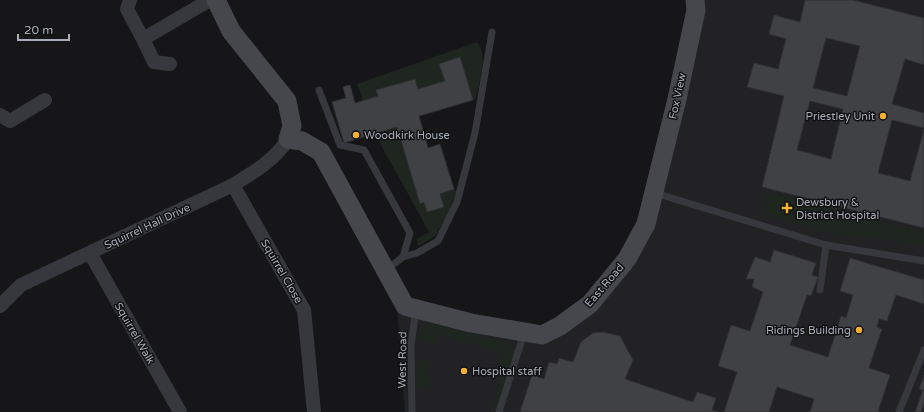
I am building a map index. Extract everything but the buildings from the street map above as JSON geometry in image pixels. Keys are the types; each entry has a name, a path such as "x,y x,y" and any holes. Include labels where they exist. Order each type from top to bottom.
{"street":[{"path":"130,0 127,9 154,62 170,64"},
{"path":"142,39 210,0"},
{"path":"216,0 231,31 286,101 292,126 288,139"},
{"name":"Fox View","path":"655,192 696,10 695,0"},
{"path":"0,115 10,120 45,100"},
{"name":"Squirrel Hall Drive","path":"0,306 21,285 233,185 256,171 280,151 288,139"},
{"name":"East Road","path":"288,139 302,141 321,152 386,270 400,300 405,306 471,323 524,333 542,335 560,326 590,304 627,259 646,224 655,192"},
{"name":"Squirrel Close","path":"233,185 304,310 314,412"},
{"name":"Squirrel Walk","path":"90,253 180,412"}],"lane":[{"path":"386,270 403,257 417,253 438,241 457,202 475,133 492,32"},
{"path":"319,90 340,145 364,150 410,233 403,257"},
{"path":"655,192 826,245 924,261"},
{"path":"820,290 826,245"},
{"name":"West Road","path":"412,412 411,345 416,308"},
{"path":"499,412 524,333"},
{"path":"899,412 924,350"}],"shaded area":[{"name":"Dewsbury & District Hospital","path":"695,0 924,0 924,412 405,412 397,308 471,323 560,326 646,224"},
{"path":"477,42 481,47 483,61 476,98 473,100 440,64 445,81 418,89 415,79 377,90 378,96 363,101 357,84"},
{"path":"397,127 420,203 424,202 427,212 444,207 440,194 454,189 456,192 448,214 436,235 419,246 416,239 429,232 376,136"},
{"path":"763,191 924,233 924,246 821,231 760,213"},
{"path":"430,323 503,342 512,346 513,356 495,412 490,412 503,368 499,366 503,354 437,334 434,345 418,338 420,331"},
{"path":"422,357 429,361 425,374 432,376 428,390 417,386 417,361"}],"place":[{"name":"Priestley Unit","path":"883,116"},
{"name":"Woodkirk House","path":"356,135"},
{"name":"Dewsbury & District Hospital","path":"787,208"},
{"name":"Ridings Building","path":"859,330"},
{"name":"Hospital staff","path":"464,371"}]}
